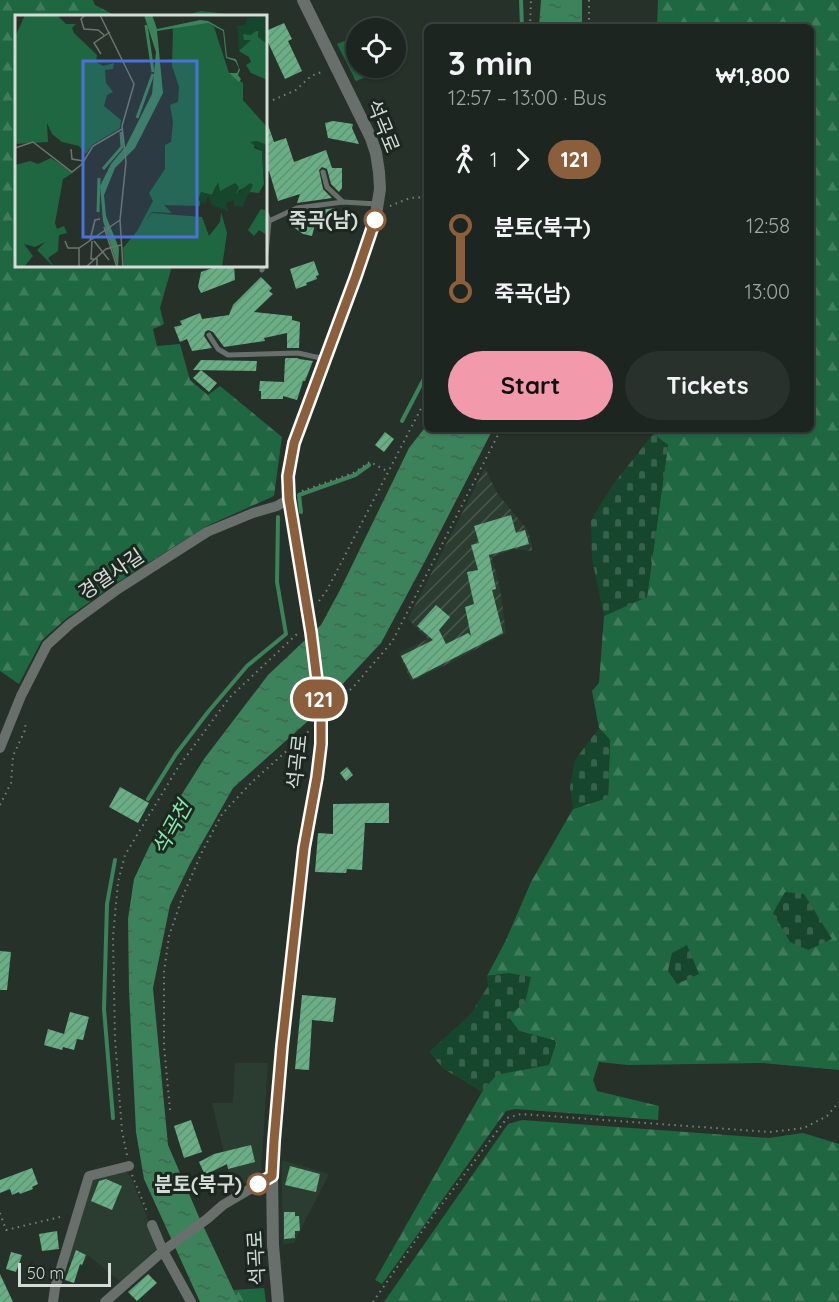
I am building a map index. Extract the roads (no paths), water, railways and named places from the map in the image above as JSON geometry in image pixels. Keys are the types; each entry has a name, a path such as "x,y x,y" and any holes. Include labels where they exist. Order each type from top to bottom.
{"street":[{"name":"석곡로","path":"278,1302 273,1245 274,1141 304,848 321,744 311,632 289,499 288,476 294,443 375,220 380,189 376,153 371,138 303,0"},
{"name":"경열사길","path":"0,748 3,735 47,645 70,624 118,589 207,532 277,506 289,499"},
{"path":"52,1302 89,1176 129,1166"},
{"path":"105,1302 168,1248 231,1200 272,1176"},
{"path":"152,1226 168,1248 191,1302"}],"lane":[{"path":"323,172 327,187 343,202"},
{"path":"268,221 297,208 343,202 377,204"},
{"path":"267,217 267,238"},
{"path":"209,335 218,349 228,355 298,353 325,359"}],"water":[{"path":"541,0 582,0 582,24 539,24"},
{"name":"석곡천","path":"424,429 424,432 491,432 381,643 308,721 233,788 190,864 170,905 153,988 168,1145 239,1302 200,1302 144,1179 136,1132 128,919 134,879 150,845 204,759 268,675 321,625 409,448"}],"waterway":[{"path":"521,0 522,24"},
{"path":"402,421 424,379"},
{"path":"301,512 299,495 355,475 369,465"},
{"path":"148,799 176,754 208,712 247,666 286,634 277,582 278,517"},
{"path":"113,1118 104,1009 107,904 115,860"}],"place":[{"name":"죽곡(남)","path":"375,220"},
{"name":"분토(북구)","path":"258,1184"}]}
